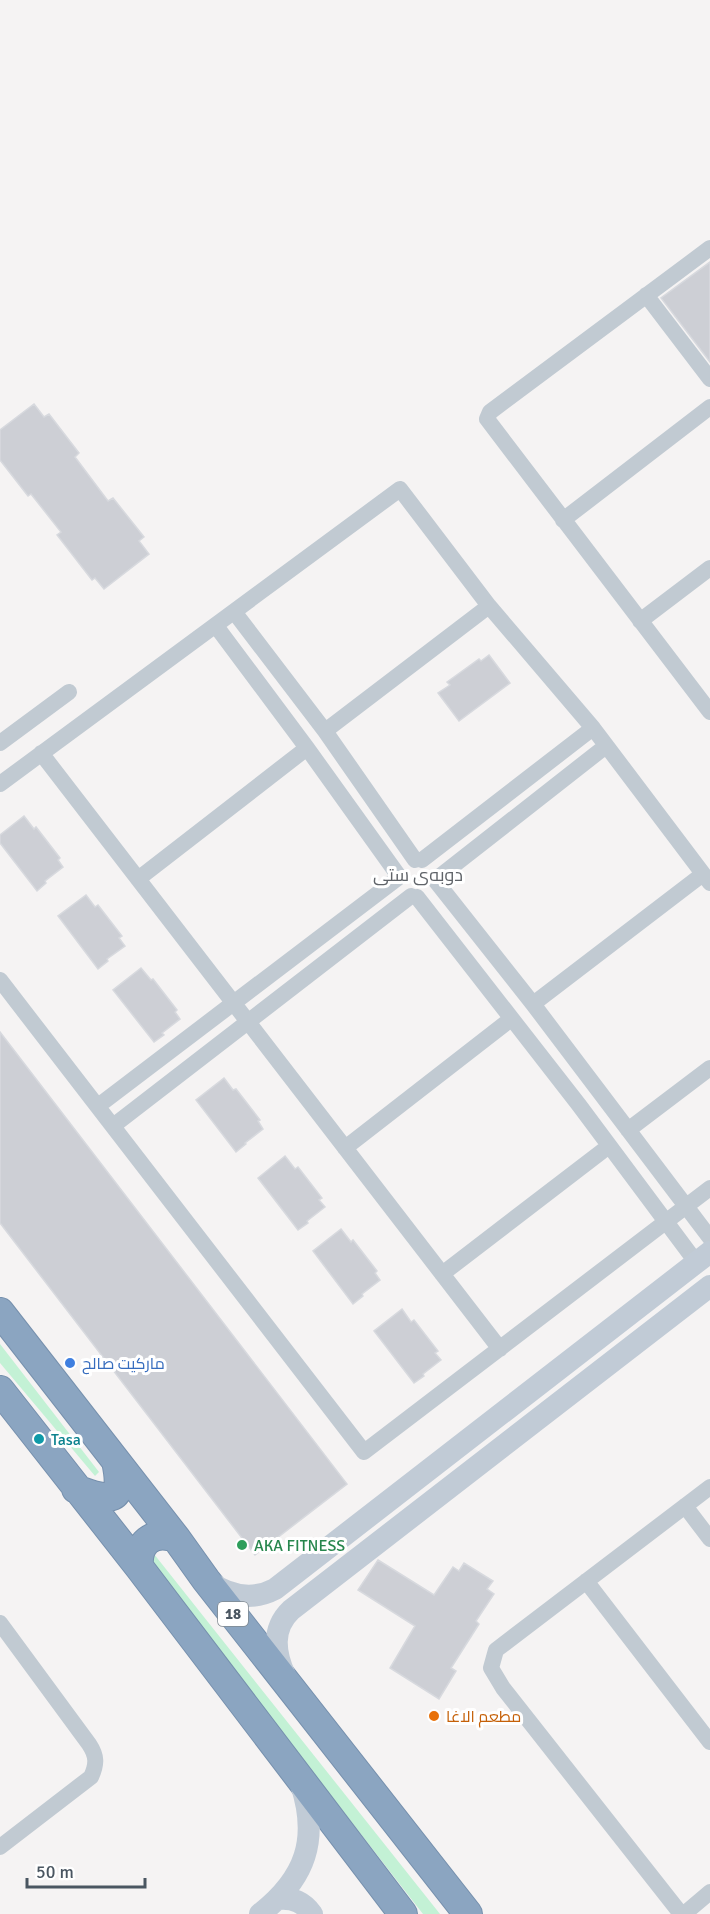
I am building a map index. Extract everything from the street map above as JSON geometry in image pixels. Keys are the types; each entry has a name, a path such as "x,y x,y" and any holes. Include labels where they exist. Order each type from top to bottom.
{"highway":[{"name":"18","path":"0,1312 176,1538 206,1580 468,1914"},
{"path":"0,1390 403,1914"},
{"path":"76,1489 102,1499 111,1497 117,1492 120,1484 116,1461"},
{"path":"139,1568 138,1558 141,1548 148,1540 166,1535 176,1538"}],"street":[{"path":"710,248 488,414 488,421 710,712"},
{"path":"646,295 710,379"},
{"path":"564,520 710,407"},
{"path":"0,784 235,613 400,489 489,606 592,728 707,878 533,1004"},
{"path":"640,621 710,568"},
{"path":"325,731 489,606"},
{"path":"235,613 325,731 418,860 430,866 435,880 533,1004 710,1238"},
{"path":"206,1580 219,1589 238,1595 253,1597 268,1592 703,1257 666,1221 579,1105 414,896 402,889 398,876 216,626"},
{"path":"0,743 69,692"},
{"path":"98,1106 398,876 406,863 418,860 592,728"},
{"path":"113,1126 414,896 427,894 435,880 606,746"},
{"path":"138,879 307,748"},
{"path":"41,753 500,1349"},
{"path":"0,980 364,1452 710,1188"},
{"path":"345,1148 511,1019"},
{"path":"628,1130 710,1068"},
{"path":"579,1105 598,1090"},
{"path":"441,1274 609,1146"},
{"path":"289,1685 279,1660 276,1638 278,1628 286,1615 710,1286"},
{"path":"710,1487 496,1650 491,1668 503,1688 682,1914 710,1892"},
{"path":"685,1506 710,1539"},
{"path":"586,1581 710,1742"},
{"path":"268,1592 286,1615"},
{"path":"0,1623 96,1754 96,1766 91,1777 0,1847"},
{"path":"260,1914 279,1899 295,1879 305,1856 310,1830 308,1804 300,1780"},
{"path":"279,1899 297,1900 305,1905 312,1914"}],"green space":[{"path":"0,1344 99,1472 95,1476 0,1363"},
{"path":"150,1549 440,1914 423,1914 144,1555"}],"building":[{"path":"710,262 710,362 661,298"},
{"path":"34,404 44,417 49,414 79,453 75,457 108,501 113,498 144,537 139,541 149,554 104,589 95,578 92,580 57,535 61,532 31,494 28,496 0,460 0,430"},
{"path":"489,655 510,683 459,721 438,693 450,685 447,682 479,659 481,661"},
{"path":"24,816 34,829 36,827 60,858 58,860 63,867 45,881 46,883 37,891 0,843 0,835"},
{"path":"86,895 95,907 98,905 122,936 119,938 125,946 98,969 58,916"},
{"path":"141,968 151,980 153,979 177,1010 175,1012 180,1019 154,1042 113,990"},
{"path":"0,1032 347,1484 255,1555 0,1223"},
{"path":"224,1078 233,1090 236,1089 260,1120 258,1121 263,1129 236,1152 196,1100"},
{"path":"285,1156 295,1169 298,1167 322,1198 319,1200 325,1207 298,1230 258,1178"},
{"path":"341,1229 351,1242 353,1240 377,1271 375,1273 380,1280 353,1304 313,1251"},
{"path":"402,1309 411,1322 414,1320 438,1351 435,1353 441,1360 414,1383 374,1331"},
{"path":"378,1560 434,1595 453,1567 459,1571 464,1563 493,1581 487,1589 494,1594 476,1621 479,1624 451,1668 456,1671 439,1699 390,1668 415,1626 358,1590"}],"place":[{"name":"ماركيت صالح","path":"70,1363"},
{"name":"Tasa","path":"39,1439"},
{"name":"AKA FITNESS","path":"242,1545"},
{"name":"مطعم الاغا","path":"434,1716"}],"district":[{"name":"دوبه‌ی ستی","path":"418,875"}]}
